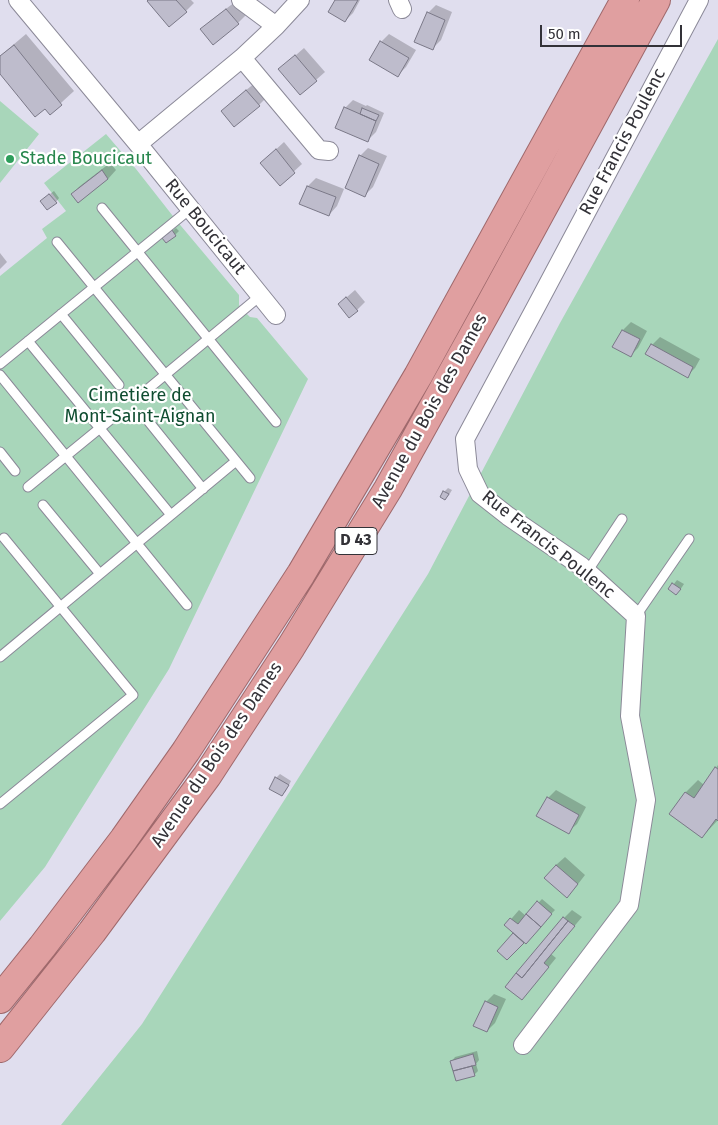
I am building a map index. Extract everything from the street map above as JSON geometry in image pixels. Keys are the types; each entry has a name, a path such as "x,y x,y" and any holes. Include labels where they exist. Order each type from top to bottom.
{"highway":[{"name":"Avenue du Bois des Dames","path":"0,1000 136,823 186,752 301,574 418,376 625,0"},
{"name":"Avenue du Bois des Dames","path":"0,1048 92,932 207,776 291,647 388,489 656,0"}],"street":[{"name":"Rue Boucicaut","path":"18,0 138,144 276,316"},
{"path":"241,0 276,26"},
{"path":"138,144 242,58 300,0"},
{"name":"Rue Francis Poulenc","path":"636,616 580,566 480,494 468,469 464,439 699,0"},
{"path":"242,58 319,150 329,151"},
{"path":"522,1045 629,905 646,800 630,716 636,616"}],"lane":[{"path":"102,208 276,422"},
{"path":"0,364 190,209"},
{"path":"57,242 250,478"},
{"path":"148,389 260,296"},
{"path":"61,314 119,385"},
{"path":"28,341 171,516"},
{"path":"0,375 187,605"},
{"path":"28,487 116,415"},
{"path":"145,417 203,489"},
{"path":"0,452 16,471"},
{"path":"0,657 236,461"},
{"path":"43,505 100,574"},
{"path":"587,572 622,519"},
{"path":"0,804 133,695 4,538"},
{"path":"636,616 689,539"}],"green space":[{"path":"718,39 718,1125 61,1125 142,1024 428,574 560,323"},
{"name":"Stade Boucicaut","path":"0,101 39,134 0,183"},
{"name":"Cimetière de Mont-Saint-Aignan","path":"106,134 239,295 239,305 243,310 250,317 257,318 308,379 169,669 45,867 0,921 0,276 47,238 42,229 66,211 44,183"}],"building":[{"path":"148,0 176,0 187,12 169,27"},
{"path":"335,0 358,0 345,22 328,12"},
{"path":"226,9 239,24 213,45 200,29"},
{"path":"427,12 445,20 433,50 414,42"},
{"path":"380,41 409,58 398,77 369,60"},
{"path":"14,45 62,105 50,115 45,109 35,117 0,74 0,56"},
{"path":"295,55 317,81 300,95 278,69"},
{"path":"246,90 260,106 234,127 221,111"},
{"path":"344,107 376,121 368,142 335,128"},
{"path":"362,108 379,115 376,121 360,114"},
{"path":"276,149 295,173 280,186 260,163"},
{"path":"359,155 379,164 365,197 345,188"},
{"path":"102,170 108,179 78,203 71,194"},
{"path":"307,186 336,197 329,216 299,204"},
{"path":"49,194 57,203 47,210 40,201"},
{"path":"172,230 176,236 166,243 162,238"},
{"path":"346,297 358,311 349,318 338,304"},
{"path":"622,330 640,339 631,357 612,347"},
{"path":"651,344 693,367 688,378 645,354"},
{"path":"443,491 449,494 445,500 440,497"},
{"path":"672,583 681,589 676,595 668,589"},
{"path":"715,767 718,769 718,821 716,819 702,838 669,814 685,792 694,798"},
{"path":"275,777 289,785 282,796 269,789"},
{"path":"547,797 579,815 569,834 536,816"},
{"path":"556,865 578,884 567,898 544,878"},
{"path":"537,901 552,914 541,927 526,914"},
{"path":"526,914 541,927 526,944 504,925 510,918 518,924"},
{"path":"563,917 568,921 522,978 516,973"},
{"path":"568,921 575,926 544,963 549,967 522,1000 505,987 516,973 522,978"},
{"path":"513,933 524,943 507,960 497,951"},
{"path":"485,1001 498,1007 487,1032 473,1026"},
{"path":"473,1054 476,1065 453,1071 450,1061"},
{"path":"472,1066 475,1076 456,1081 453,1071"}],"place":[{"name":"Stade Boucicaut","path":"10,159"}]}
